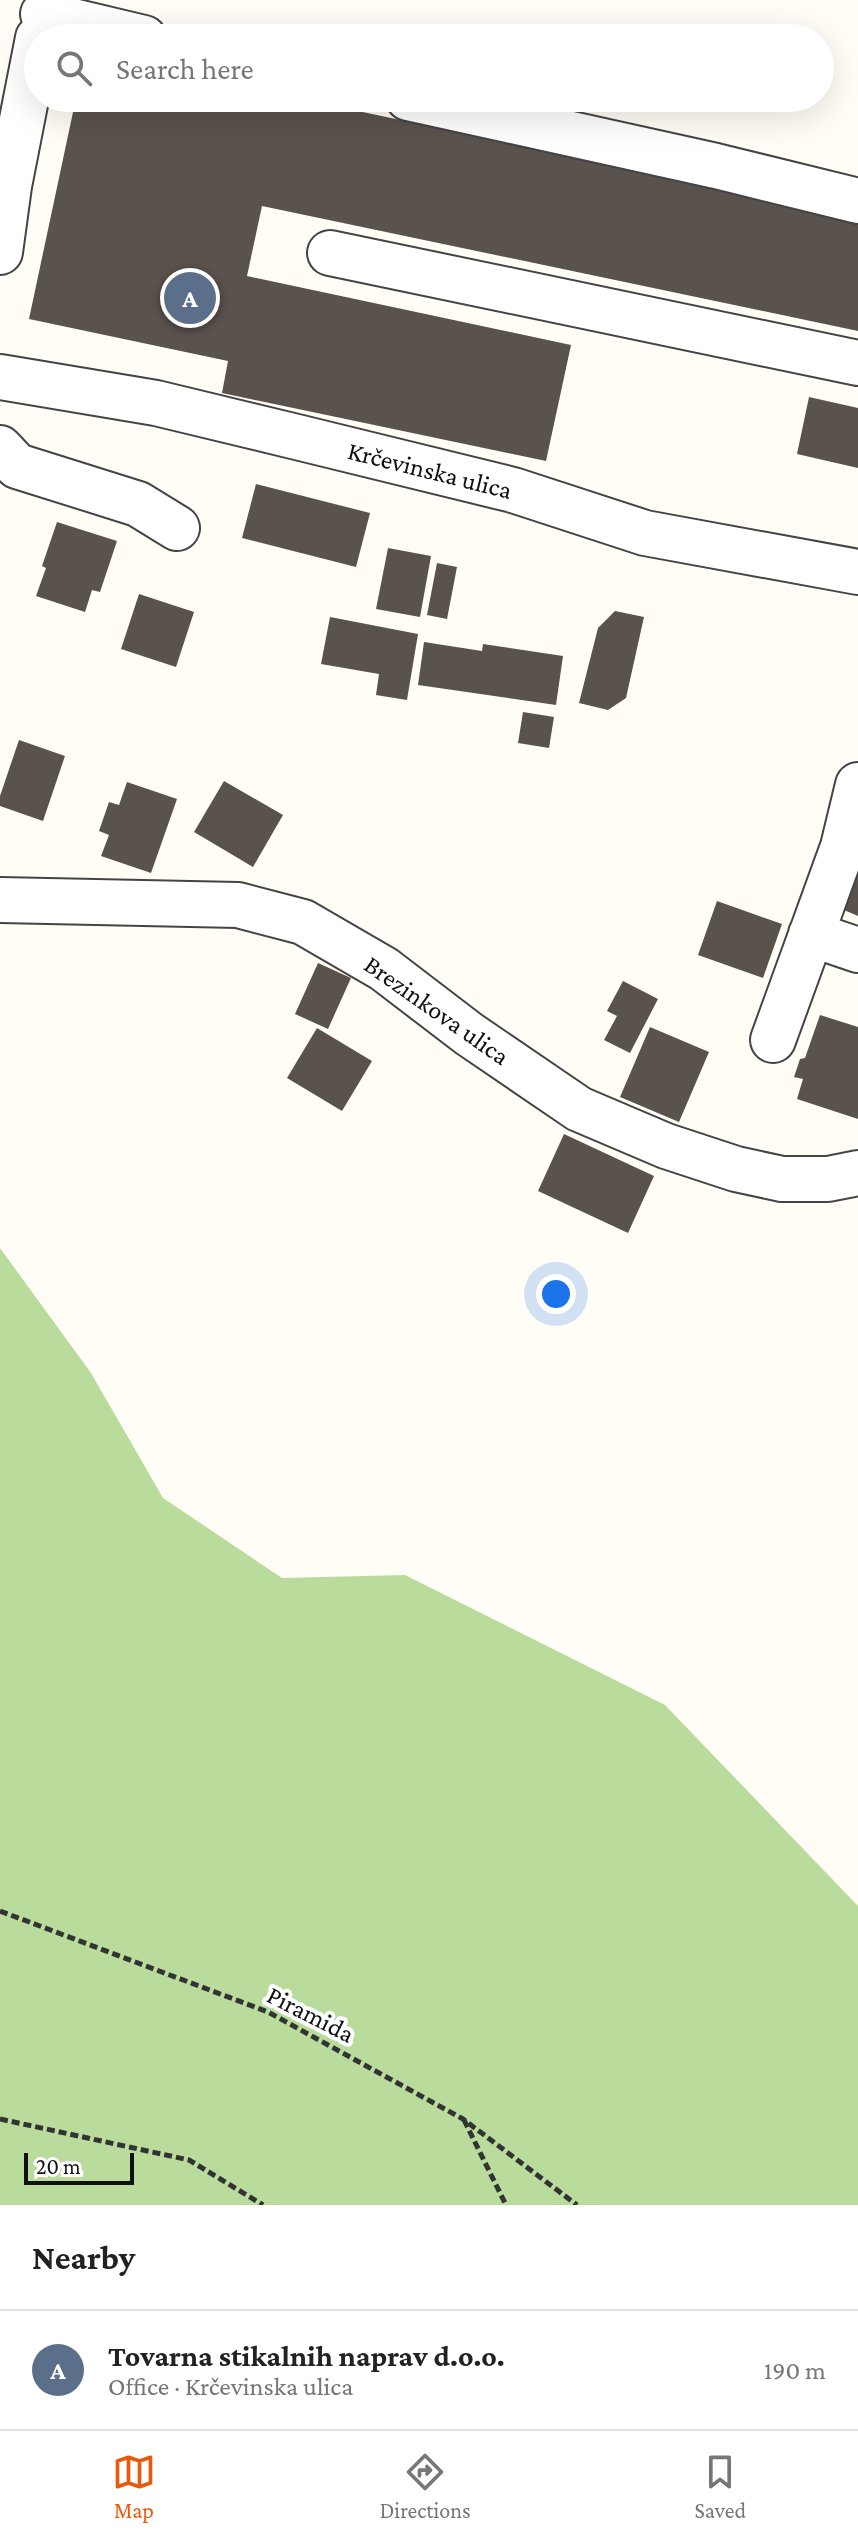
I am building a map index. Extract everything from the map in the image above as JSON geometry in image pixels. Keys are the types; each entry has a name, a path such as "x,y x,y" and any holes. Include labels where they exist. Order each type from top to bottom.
{"street":[{"path":"0,252 24,104"},
{"path":"471,112 858,201"},
{"path":"330,253 858,363"},
{"name":"Krčevinska ulica","path":"0,377 156,403 513,490 645,533 858,572"},
{"path":"0,448 17,466 138,504 177,528"},
{"path":"773,1040 843,847 858,785"},
{"name":"Brezinkova ulica","path":"0,900 238,905 303,922 384,969 469,1034 579,1109 666,1146 736,1169 782,1179 828,1179 858,1173"},
{"path":"811,934 858,950"}],"path":[{"name":"Piramida","path":"0,1911 268,2012 463,2119 577,2205"},
{"path":"0,2119 189,2160 263,2205"},
{"path":"463,2119 506,2205"}],"green space":[{"path":"0,1248 91,1373 163,1498 282,1578 405,1575 665,1705 858,1906 858,2205 0,2205"}],"building":[{"path":"73,112 363,112 858,216 858,331 262,206 247,276 571,345 546,461 222,393 228,361 29,319"},
{"path":"809,397 858,408 858,468 797,454"},
{"path":"256,484 370,513 356,567 242,538"},
{"path":"57,522 117,541 100,592 92,590 85,612 36,596 46,568 42,566"},
{"path":"388,548 431,556 420,617 376,609"},
{"path":"437,563 457,567 447,619 427,615"},
{"path":"139,594 194,612 176,667 121,649"},
{"path":"615,611 644,617 626,698 608,710 579,703 598,628"},
{"path":"330,617 418,634 407,700 376,695 379,674 321,664"},
{"path":"424,642 482,651 483,644 563,656 556,705 418,685"},
{"path":"523,712 554,717 549,748 518,743"},
{"path":"19,740 65,756 43,821 0,806 0,796"},
{"path":"224,781 283,815 253,867 194,832"},
{"path":"127,782 177,799 151,873 101,856 109,835 99,831 109,802 119,805"},
{"path":"858,873 858,916 844,910"},
{"path":"717,901 782,924 763,978 698,955"},
{"path":"318,963 351,978 328,1029 295,1014"},
{"path":"623,981 658,999 630,1053 604,1040 617,1016 607,1011"},
{"path":"820,1015 858,1027 858,1119 797,1099 803,1079 794,1077 800,1059 805,1058"},
{"path":"650,1027 709,1052 679,1122 620,1097"},
{"path":"317,1028 372,1061 342,1111 287,1078"},
{"path":"564,1134 654,1176 628,1233 538,1191"}],"place":[{"name":"Tovarna stikalnih naprav d.o.o.","path":"190,298"}]}
